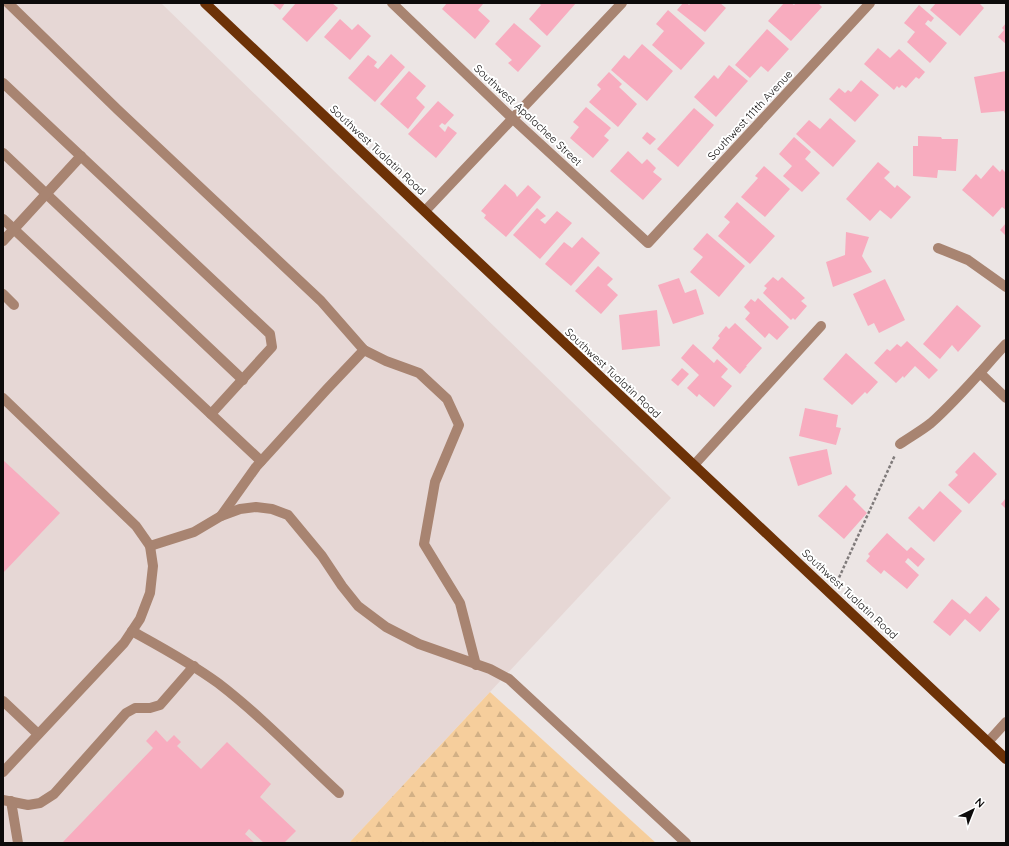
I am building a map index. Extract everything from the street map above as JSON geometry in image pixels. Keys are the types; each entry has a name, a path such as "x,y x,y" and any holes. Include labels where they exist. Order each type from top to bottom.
{"main road":[{"name":"Southwest Tualatin Road","path":"205,3 1006,759"}],"street":[{"path":"8,3 118,110 321,301 364,350 386,361 419,373 447,399 459,426 435,482 424,544 460,604 476,665"},
{"path":"425,211 622,3"},
{"name":"Southwest 111th Avenue","path":"648,243 870,3"},
{"name":"Southwest Apalachee Street","path":"396,4 514,118 648,243"},
{"path":"3,83 270,334 272,347 211,414"},
{"path":"3,153 243,380"},
{"path":"3,241 81,156"},
{"path":"3,218 262,461"},
{"path":"938,248 968,260 1006,287"},
{"path":"3,294 14,304"},
{"path":"694,465 821,326"},
{"path":"900,444 929,424 980,374 1006,344"},
{"path":"221,516 262,461 364,350"},
{"path":"980,374 1006,398"},
{"path":"3,398 136,526 150,546 153,566 150,593 140,619 124,642 3,772"},
{"path":"150,546 194,532 221,516 240,509 256,507 272,509 288,514 322,556 342,586 358,606 386,627 418,644 490,669 509,679 686,843"},
{"path":"132,631 194,666 217,683 246,706 339,793"},
{"path":"18,843 7,800 28,804 40,803 54,794 126,713 135,708 150,708 160,705 194,666"},
{"path":"3,701 38,734"},
{"path":"988,742 1006,722"}],"path":[{"path":"831,593 900,444"}],"shaded area":[{"path":"3,3 161,3 671,498 349,843 3,843"}],"green space":[{"path":"490,692 656,843 349,843"}],"building":[{"path":"272,3 285,3 280,10"},
{"path":"296,3 332,3 338,8 307,42 282,19"},
{"path":"447,3 482,3 483,4 478,10 490,21 475,39 442,9"},
{"path":"538,3 576,3 547,36 529,19 541,5"},
{"path":"683,3 687,3 689,5 691,3 720,3 726,8 705,32 677,10"},
{"path":"784,3 791,3 794,5 796,3 818,3 822,7 791,41 768,21"},
{"path":"936,3 979,3 984,8 960,36 930,10"},
{"path":"919,5 934,18 931,22 928,20 925,24 947,43 930,63 907,42 915,32 904,23"},
{"path":"668,10 705,43 681,70 652,45 664,31 656,24"},
{"path":"340,19 352,30 358,24 371,36 350,60 324,37"},
{"path":"514,23 541,46 518,72 508,63 512,60 495,44"},
{"path":"1006,23 1006,44 998,37 1004,30 1002,28"},
{"path":"767,29 789,49 768,72 761,66 750,78 735,65"},
{"path":"642,44 673,71 647,101 611,70 624,55 629,59"},
{"path":"878,48 890,58 899,49 925,72 919,79 916,77 906,88 902,85 899,88 897,86 894,90 864,64"},
{"path":"391,54 405,67 375,102 348,78 368,55 377,62 374,66 378,69"},
{"path":"729,65 748,81 716,117 694,97 714,75 718,79"},
{"path":"409,71 426,86 416,98 425,107 408,129 380,104"},
{"path":"1006,71 1006,116 1004,111 981,113 974,77"},
{"path":"609,72 622,84 619,87 637,104 618,127 589,102 601,89 597,85"},
{"path":"861,80 879,95 855,122 829,99 839,88 845,93 848,90 851,92"},
{"path":"438,101 454,115 445,125 442,123 439,126 445,132 448,126 457,133 436,158 408,134"},
{"path":"586,107 611,128 604,136 609,140 593,158 570,138 579,127 573,122"},
{"path":"694,108 714,125 678,167 657,149"},
{"path":"830,118 856,141 833,167 796,134 809,120 820,129"},
{"path":"647,132 656,139 650,145 642,138"},
{"path":"918,136 958,139 956,171 938,170 937,178 913,176 913,146 918,146"},
{"path":"794,137 811,152 805,159 820,173 802,192 783,176 792,166 779,154"},
{"path":"628,151 642,164 647,159 656,168 653,172 662,179 643,200 610,171"},
{"path":"878,162 890,172 884,178 895,188 897,185 911,197 891,219 880,210 870,221 846,199"},
{"path":"993,165 1000,172 1002,169 1006,173 1006,210 1002,207 993,217 962,190 976,174 981,179"},
{"path":"764,166 790,189 765,217 741,197 758,178 755,176"},
{"path":"505,184 515,193 517,197 528,185 541,197 506,237 484,218 486,215 481,211"},
{"path":"737,202 775,236 750,264 718,236 730,222 724,217"},
{"path":"537,208 546,216 540,220 545,224 557,211 572,223 540,259 513,235"},
{"path":"1006,223 1006,236 1000,230"},
{"path":"846,232 869,237 862,256 872,272 833,287 826,262 845,255"},
{"path":"707,233 745,266 719,297 690,272 703,257 693,249"},
{"path":"582,237 600,253 571,286 545,264 564,242 572,248"},
{"path":"598,266 613,279 607,285 618,295 601,314 575,291"},
{"path":"773,277 778,281 782,277 805,298 801,301 807,306 795,320 793,318 791,320 763,293 767,288 764,286"},
{"path":"679,278 685,293 696,289 704,314 673,324 658,285"},
{"path":"885,279 905,320 879,333 874,323 868,326 853,294"},
{"path":"758,298 789,327 777,340 769,333 765,338 745,319 750,313 744,307 751,299 755,302"},
{"path":"957,305 981,326 958,352 952,345 940,359 923,344"},
{"path":"657,310 660,346 622,350 619,315"},
{"path":"735,323 762,348 740,374 712,348 720,338 718,336 726,326 729,329"},
{"path":"907,341 938,370 929,379 915,366 904,378 903,376 896,383 874,363 887,349 890,351 897,344 901,347"},
{"path":"693,344 714,363 717,359 728,369 721,377 732,386 714,407 699,394 697,397 687,388 699,375 681,358"},
{"path":"846,353 878,382 867,394 865,392 852,405 823,379"},
{"path":"682,368 689,374 678,386 671,380"},
{"path":"805,408 838,415 836,427 841,428 836,445 799,436"},
{"path":"827,449 832,474 798,486 789,457"},
{"path":"974,452 997,474 969,504 948,485 958,475 955,472"},
{"path":"3,460 60,513 3,573"},
{"path":"846,485 856,495 853,499 867,513 844,539 818,516"},
{"path":"940,491 962,511 934,542 908,518 919,506 923,510"},
{"path":"1006,498 1006,509 1001,504"},
{"path":"887,533 907,551 911,547 925,559 918,567 908,558 905,562 919,575 907,589 884,570 881,574 866,561 870,556 868,554"},
{"path":"986,596 1000,609 980,632 965,619 950,636 933,622 952,599 970,614"},
{"path":"156,730 167,742 174,735 181,742 177,746 201,769 227,742 271,784 260,797 296,831 284,843 264,843 249,829 245,834 255,843 62,843 153,748 146,741"}]}
